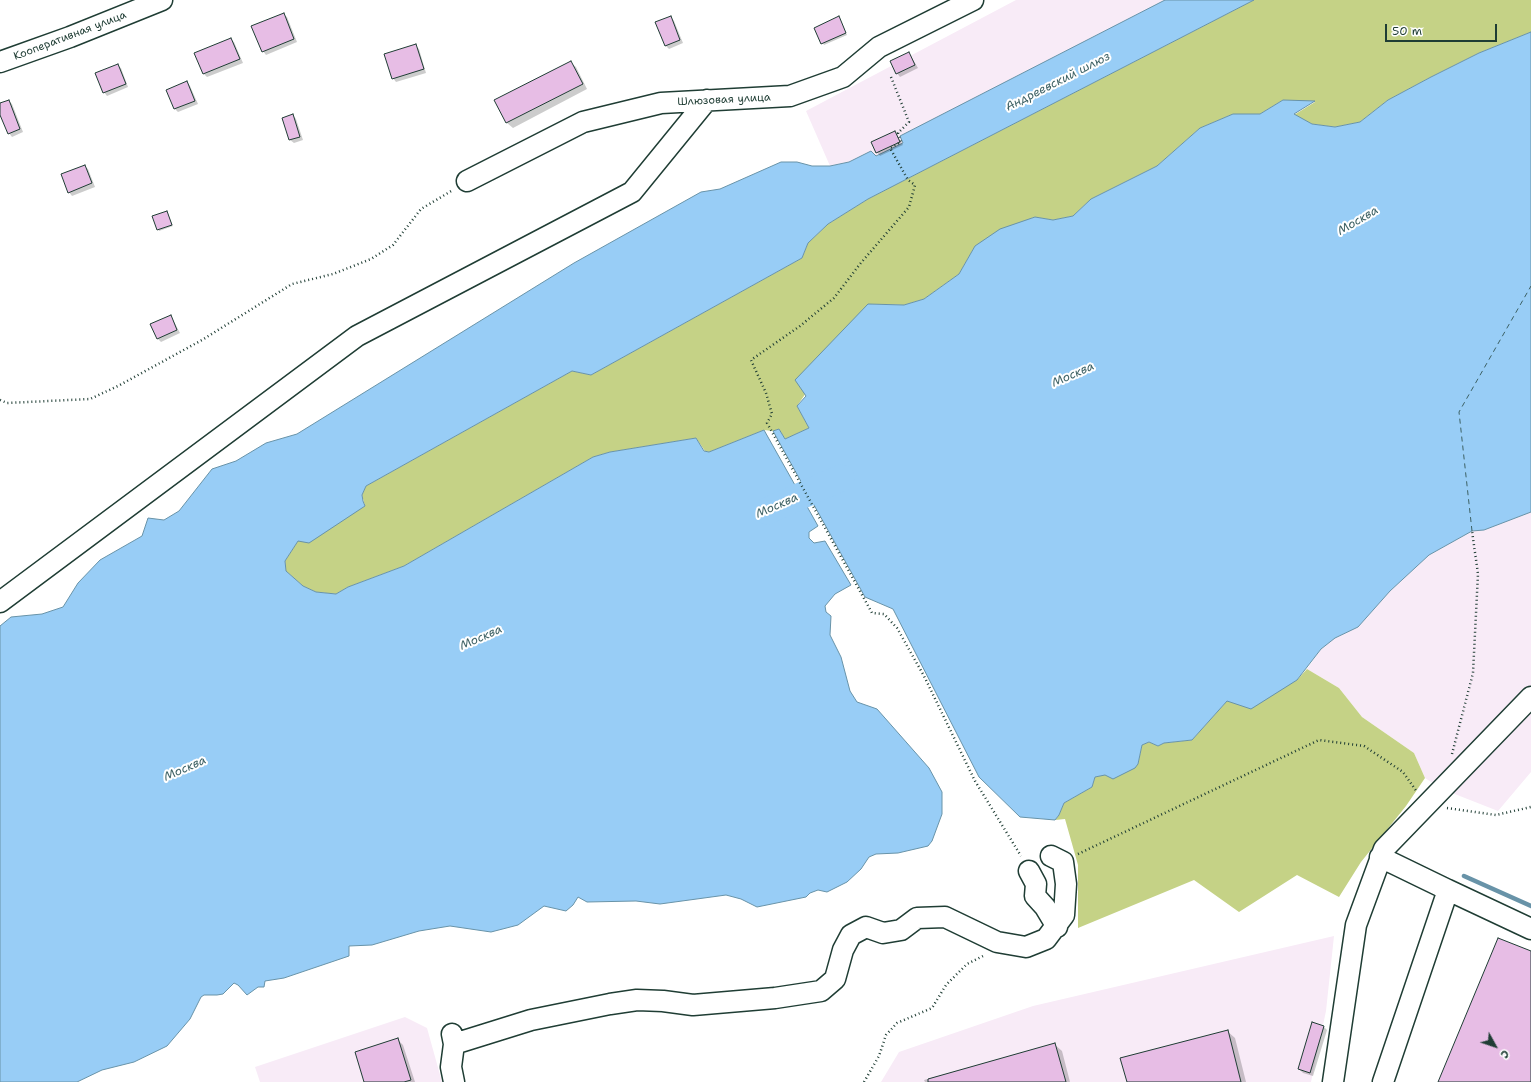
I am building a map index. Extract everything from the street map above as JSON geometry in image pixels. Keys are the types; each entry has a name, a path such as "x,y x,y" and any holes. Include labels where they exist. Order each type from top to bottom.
{"street":[{"name":"Кооперативная улица","path":"0,62 70,37 162,0"},
{"name":"Шлюзовая улица","path":"467,181 582,122 661,103 790,96 843,77 879,47 973,0"},
{"path":"0,602 357,336 632,192 707,100"},
{"path":"1333,1082 1356,925 1384,848 1531,697"},
{"path":"1380,857 1531,928"},
{"path":"454,1082 452,1067 453,1039 531,1020 610,1004 663,1001 693,1005 776,998 821,991 835,979 843,950 851,935 866,927 883,933 901,930 917,918 945,917 997,942 1026,947 1046,939 1064,915 1066,884 1057,859"},
{"path":"1027,863 1036,884 1035,896 1046,907 1056,926"},
{"path":"1383,1082 1448,890"}],"path":[{"path":"891,78 909,122 898,133 902,142 890,148 908,180 915,185 909,207 860,264 834,298 800,326 751,360 766,393 772,414 767,423 872,613 884,614 897,628 924,676 975,781 1027,863"},
{"path":"0,400 6,403 90,399 118,386 202,340 292,284 333,274 371,259 394,245 421,209 467,181"},
{"path":"1451,755 1473,673 1478,574 1472,531"},
{"path":"1057,859 1319,740 1364,746 1403,772 1426,805 1496,815 1531,807"},
{"path":"1018,850 1027,863"},
{"path":"864,1082 879,1056 886,1035 897,1023 932,1008 946,985 967,964 992,952 997,942"}],"shaded area":[{"path":"1016,0 1165,0 901,136 903,143 875,156 871,152 849,162 830,166 806,111"},
{"path":"1531,512 1531,772 1498,811 1442,789 1425,778 1414,753 1362,717 1339,688 1307,669 1321,649 1335,638 1358,627 1390,591 1429,555 1472,531 1484,530"},
{"path":"1334,936 1326,1011 1311,1082 881,1082 899,1052 1033,1006"},
{"path":"405,1017 427,1028 442,1082 260,1082 255,1067"}],"green space":[{"path":"1254,0 1531,0 1531,32 1479,53 1431,77 1388,100 1360,122 1335,127 1312,124 1294,115 1315,102 1283,100 1260,114 1233,114 1200,128 1157,166 1091,199 1073,216 1053,220 1034,217 975,246 959,274 924,299 904,305 868,304 797,406 809,428 785,439 779,429 773,431 764,430 709,452 705,451 696,438 610,452 593,457 404,566 348,587 336,594 316,592 303,586 286,571 285,561 298,541 365,506 362,495 366,486 572,371 591,375 802,258 808,243 828,224 868,199"},
{"path":"1307,669 1339,688 1362,717 1414,753 1425,778 1406,806 1361,862 1339,897 1297,875 1239,912 1194,880 1078,928 1078,865 1065,819 1055,820 1064,803 1092,787 1095,777 1138,764 1142,745 1149,742 1158,746 1164,743 1192,740 1227,701 1297,680"}],"water":[{"name":"Андреевский шлюз","path":"1165,0 1254,0 868,199 828,224 808,243 802,258 591,375 572,371 366,486 362,495 365,506 309,543 298,541 285,561 286,571 303,586 316,592 336,594 348,587 404,566 593,457 610,452 696,438 704,451 709,452 764,430 818,526 809,532 809,538 814,543 825,541 851,585 835,594 825,606 826,612 831,616 830,635 841,657 850,691 857,702 877,709 929,768 942,792 942,814 932,841 928,846 898,853 876,854 869,857 861,869 847,882 827,892 818,890 810,893 806,897 757,907 741,899 726,895 660,904 636,901 587,902 578,897 573,905 566,911 544,906 518,925 491,932 450,926 419,931 372,945 349,946 349,956 284,978 265,981 264,987 258,987 247,995 238,985 234,983 223,994 204,995 201,997 190,1019 167,1046 134,1062 102,1070 77,1082 0,1082 0,626 11,617 42,614 63,607 78,583 100,560 142,536 148,518 164,520 179,511 212,469 236,461 266,443 297,434 574,263 701,192 720,189 781,162 797,162 812,166 830,166 849,162 871,151 876,156 903,143 900,136"},
{"path":"1531,32 1531,512 1484,530 1472,531 1429,555 1390,591 1358,627 1335,638 1321,649 1297,680 1251,709 1227,701 1192,740 1164,743 1158,746 1149,742 1142,745 1138,764 1135,768 1113,779 1105,775 1095,777 1092,787 1064,803 1055,820 1020,817 979,777 893,609 865,597 773,431 779,429 785,439 809,428 797,406 806,396 795,380 868,304 904,305 924,299 959,274 975,246 1000,229 1035,217 1053,220 1073,216 1091,199 1157,166 1200,128 1233,114 1260,114 1283,100 1315,101 1294,114 1312,124 1335,127 1360,122 1388,100 1431,77 1479,53"}],"building":[{"path":"284,13 294,39 262,52 251,26"},
{"path":"671,16 680,40 665,46 655,22"},
{"path":"839,16 846,33 821,44 814,28"},
{"path":"231,38 240,59 203,74 194,53"},
{"path":"416,44 424,69 392,79 384,54"},
{"path":"909,52 915,65 896,74 890,61"},
{"path":"571,61 583,84 506,123 494,100"},
{"path":"118,64 126,84 103,93 95,73"},
{"path":"187,81 195,101 174,109 166,90"},
{"path":"9,100 20,129 8,134 0,115 0,103"},
{"path":"293,114 300,137 289,140 282,118"},
{"path":"895,131 900,142 876,153 871,142"},
{"path":"85,165 92,183 68,193 61,174"},
{"path":"167,211 172,225 157,230 152,216"},
{"path":"171,315 177,330 157,339 150,324"},
{"path":"1498,938 1531,951 1531,1082 1438,1082"},
{"path":"1312,1022 1324,1026 1310,1073 1298,1069"},
{"path":"1228,1030 1241,1082 1127,1082 1120,1058"},
{"path":"398,1038 411,1080 404,1082 364,1082 355,1052"},
{"path":"1055,1043 1066,1082 928,1082 928,1079"}],"waterway":[{"name":"Москва","path":"767,511 841,478"},
{"path":"1464,876 1531,906"}],"ferry route":[{"path":"1472,531 1459,412 1531,286"}]}
